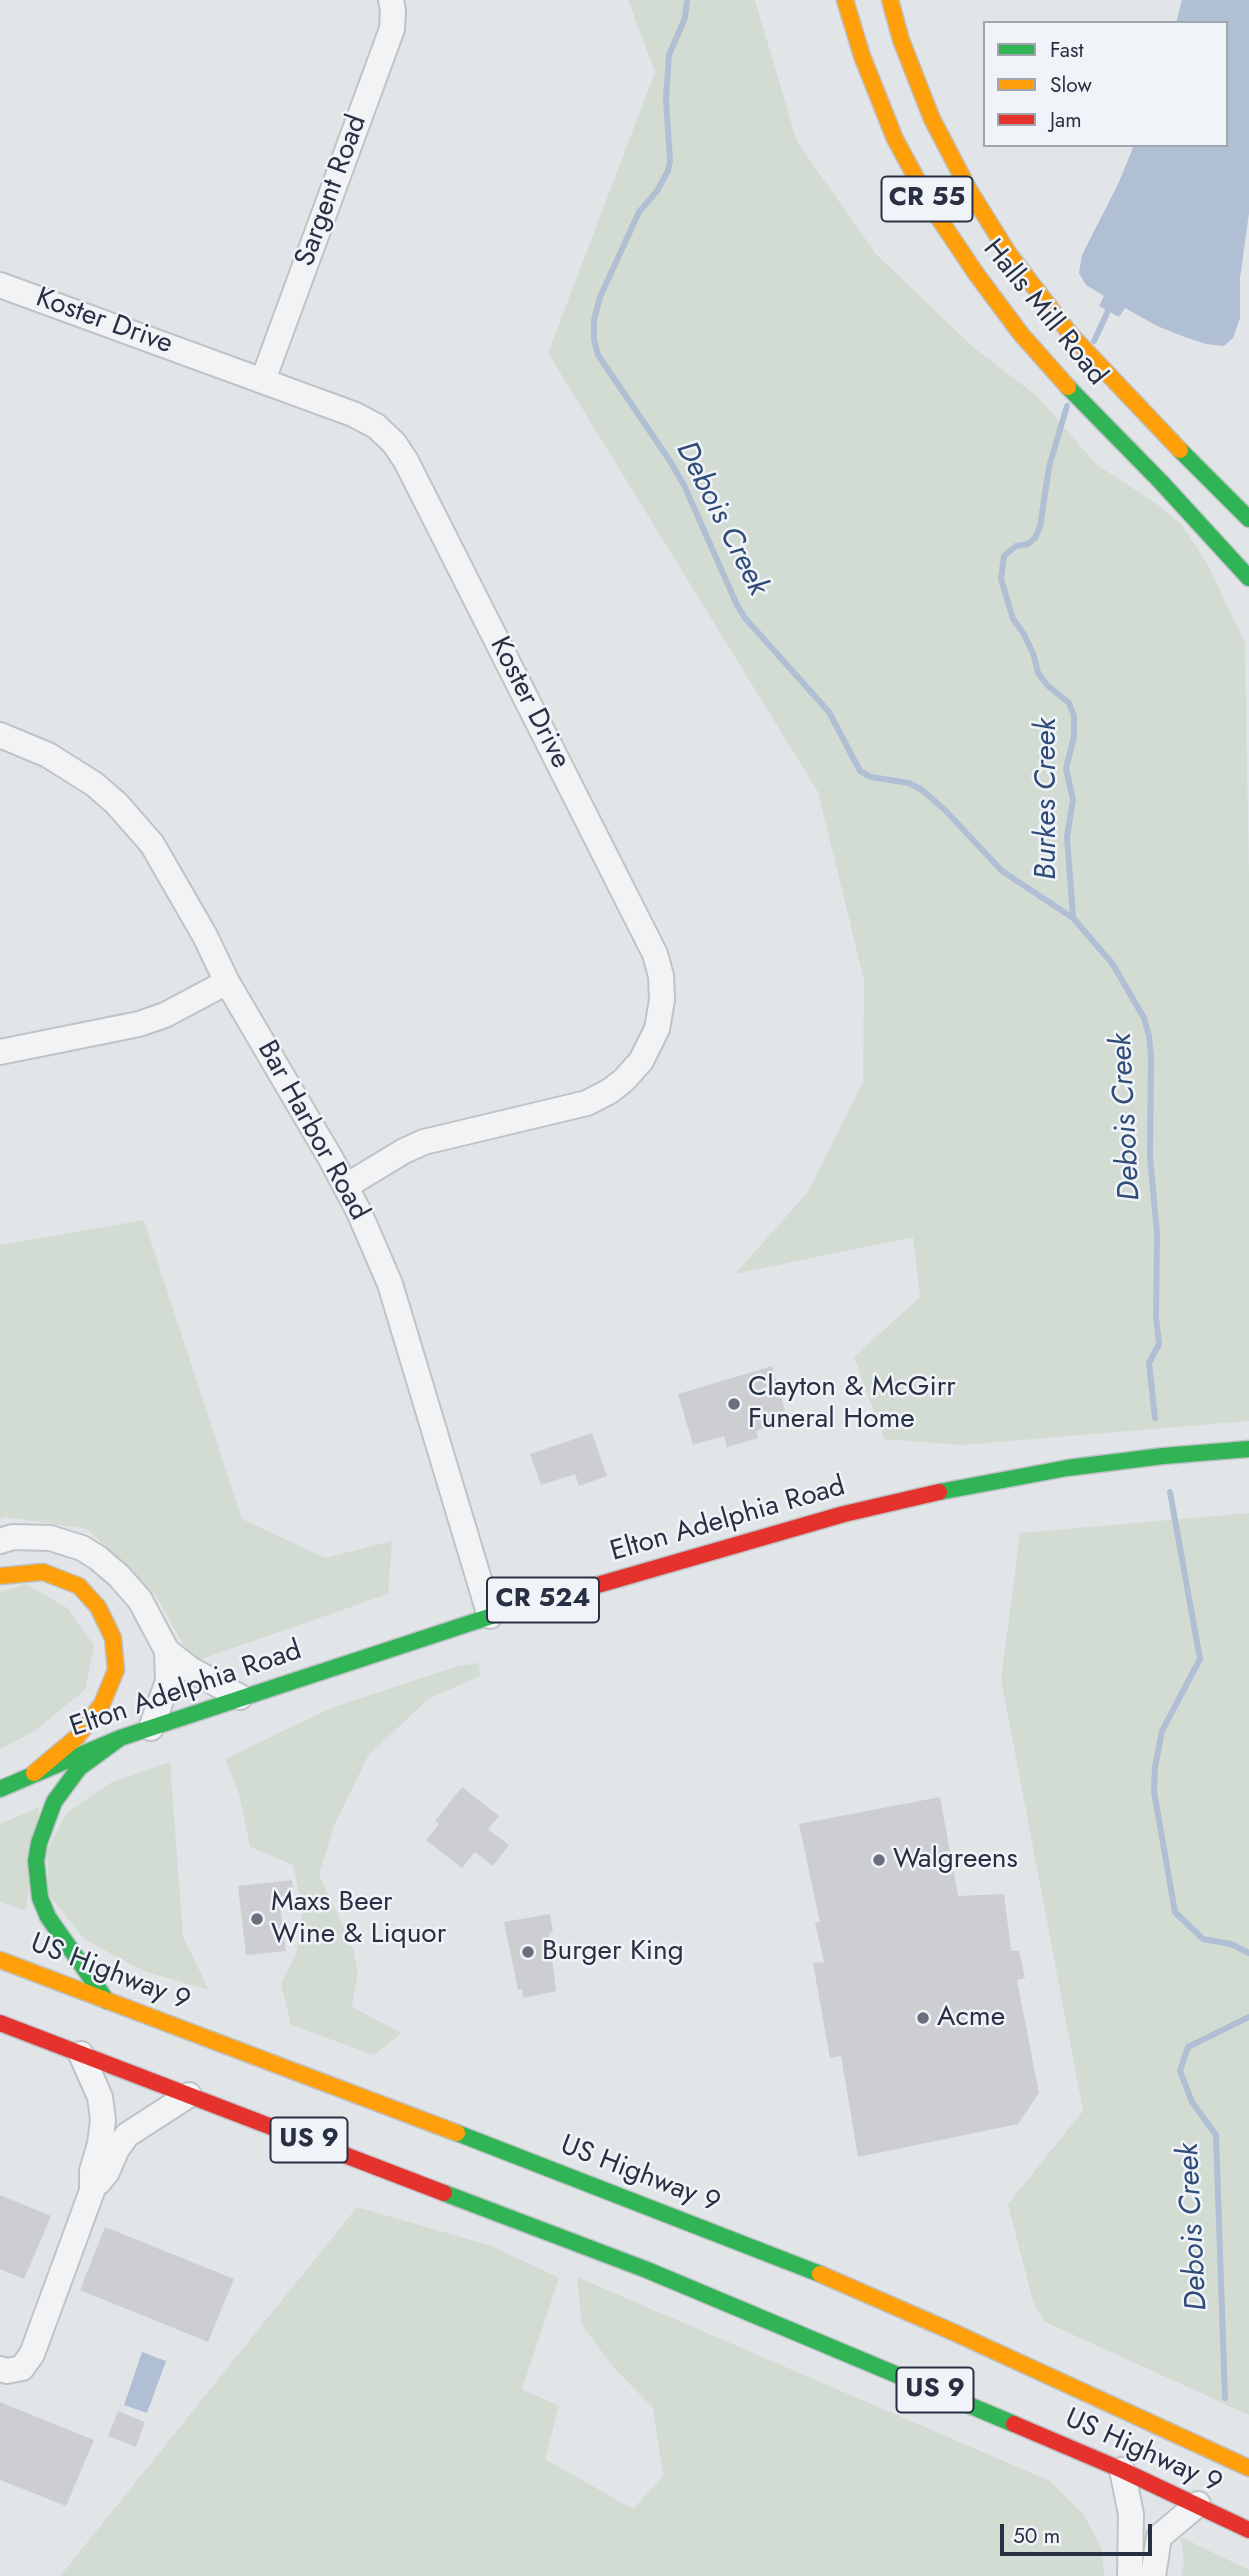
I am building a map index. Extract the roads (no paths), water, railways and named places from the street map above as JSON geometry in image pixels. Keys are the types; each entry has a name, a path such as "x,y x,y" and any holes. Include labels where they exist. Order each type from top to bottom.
{"main road":[{"name":"Halls Mill Road","path":"845,0 878,99 914,176 976,275 1054,373 1161,482 1249,578"},
{"name":"Halls Mill Road","path":"890,0 919,88 949,155 1009,254 1071,335 1249,519"},
{"name":"Elton Adelphia Road","path":"0,1790 120,1738 240,1697 490,1616 844,1514 972,1485 1067,1468 1249,1449"},
{"path":"0,1576 43,1572 79,1586 98,1607 113,1638 116,1670 102,1704 77,1737 34,1773"},
{"path":"107,2001 48,1917 40,1898 36,1861 39,1843 54,1801 79,1768 120,1738"},
{"name":"US Highway 9","path":"0,1960 793,2262 1249,2468"},
{"name":"US Highway 9","path":"0,2023 637,2266 1122,2470 1249,2530"}],"street":[{"name":"Sargent Road","path":"262,380 392,29 391,0"},
{"name":"Koster Drive","path":"0,285 353,414 376,426 394,443 655,954 661,976 660,1015 652,1043 641,1061 610,1091 587,1103 424,1142 346,1186"},
{"name":"Bar Harbor Road","path":"0,735 70,767 101,790 134,822 168,869 227,982 346,1186 390,1284 490,1616"},
{"path":"0,1052 139,1024 164,1015 227,982"},
{"path":"0,1541 13,1537 50,1538 82,1548 98,1558 119,1576 140,1600 167,1651 190,1669 240,1697"},
{"path":"151,1728 168,1681 167,1651"},
{"path":"81,2054 100,2097 103,2120 100,2144 92,2171 92,2191"},
{"path":"0,2370 22,2368 32,2354 92,2191 107,2172 117,2149 127,2135 188,2095"},
{"path":"1122,2470 1131,2514 1129,2576"},
{"path":"1153,2576 1159,2537 1198,2504"}],"water":[{"path":"1182,0 1249,0 1249,213 1240,278 1240,318 1233,338 1224,346 1185,337 1157,326 1125,308 1119,317 1099,306 1104,296 1086,285 1079,273 1082,255 1119,182 1133,147 1228,147 1228,21 1177,21"},
{"path":"142,2352 166,2361 147,2413 124,2405"}],"waterway":[{"name":"Debois Creek","path":"687,0 685,18 669,55 666,99 670,161 668,171 657,191 639,212 600,297 594,320 594,340 598,355 684,485 745,618 829,712 860,771 871,777 909,783 922,790 945,810 1002,871 1073,918 1112,963 1144,1018 1151,1057 1150,1157 1157,1233 1156,1317 1159,1344 1149,1363 1155,1418"},
{"name":"Burkes Creek","path":"1094,341 1108,311"},
{"name":"Burkes Creek","path":"1067,406 1049,467 1040,527 1035,538 1028,544 1016,546 1004,556 1001,579 1013,619 1024,634 1038,673 1047,685 1069,703 1074,716 1074,737 1066,768 1073,800 1067,837 1073,917"},
{"name":"Debois Creek","path":"1170,1492 1200,1659 1162,1731 1155,1767 1154,1792 1175,1912 1203,1939 1231,1944 1249,1953"},
{"name":"Debois Creek","path":"1225,2398 1216,2135 1192,2102 1180,2071 1188,2047 1249,2017"}],"place":[{"name":"Clayton & McGirr Funeral Home","path":"734,1404"},
{"name":"Walgreens","path":"879,1860"},
{"name":"Maxs Beer Wine & Liquor","path":"257,1919"},
{"name":"Burger King","path":"528,1952"},
{"name":"Acme","path":"923,2018"}]}
